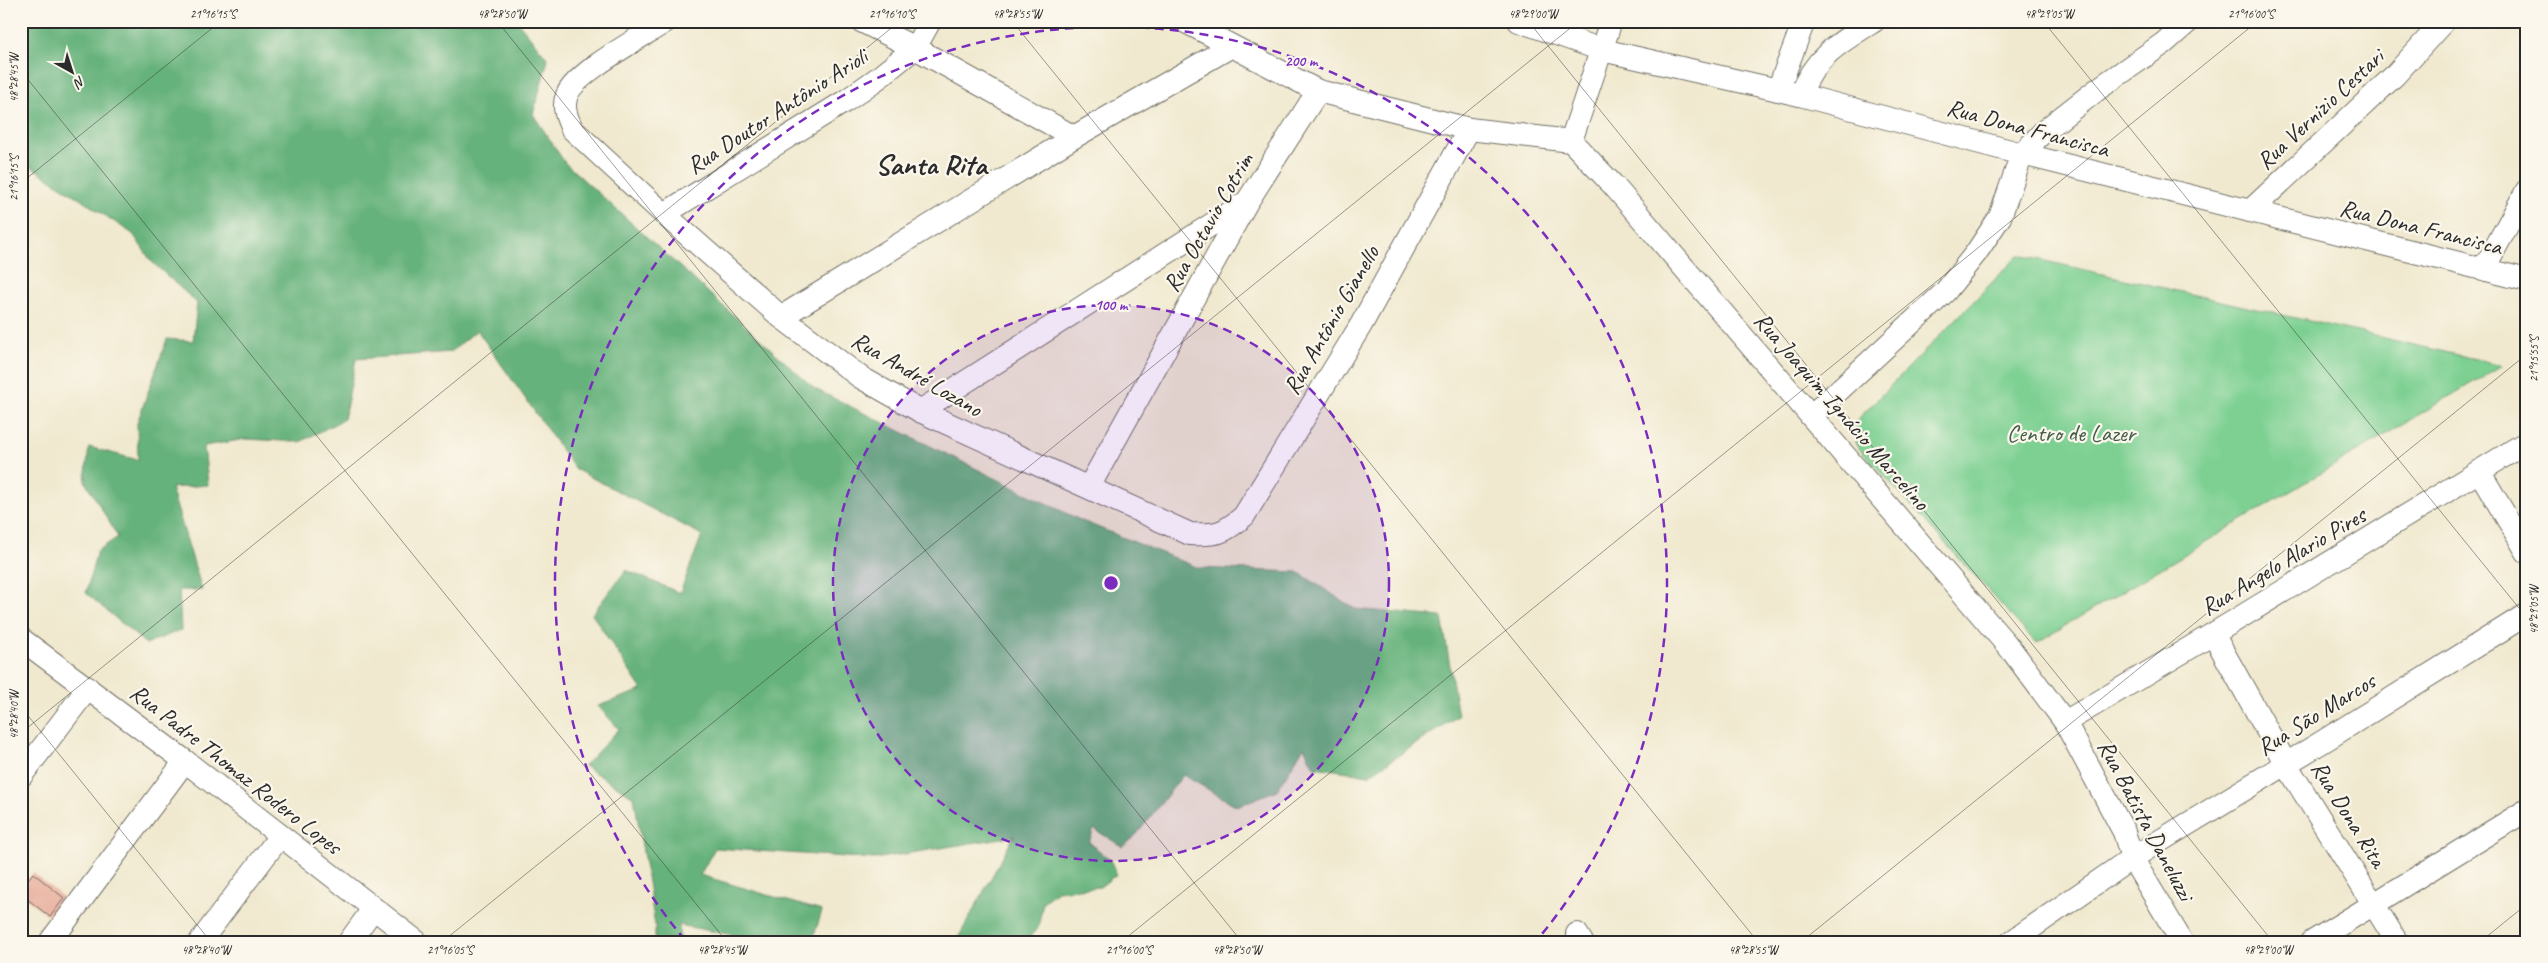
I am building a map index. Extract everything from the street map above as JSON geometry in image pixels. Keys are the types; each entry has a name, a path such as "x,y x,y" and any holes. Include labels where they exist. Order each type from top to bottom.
{"street":[{"name":"Rua André Lozano","path":"666,21 575,81 566,97 565,114 572,128 664,214 780,317 860,377 920,412 1190,534 1210,534 1227,530"},
{"path":"861,21 916,48 1074,137"},
{"name":"Rua Doutor Antônio Arioli","path":"664,214 847,100 916,48 930,21"},
{"path":"1184,21 1318,90 1469,129 1571,141 1611,21"},
{"name":"Rua Dona Francisca","path":"1519,21 1602,50 1800,95 2022,154 2527,280"},
{"path":"1778,90 1804,21"},
{"path":"1800,95 1808,75 1822,57 1874,21"},
{"path":"1811,416 1950,286 2000,217 2022,154 2043,132 2098,89 2164,43 2189,21"},
{"name":"Rua Vernizio Cestari","path":"2250,211 2394,76 2444,21"},
{"path":"780,317 1074,137 1230,46"},
{"name":"Rua Octavio Cotrim","path":"1089,487 1247,202 1318,90"},
{"name":"Rua Antônio Gianello","path":"1227,530 1244,516 1361,325 1469,129"},
{"name":"Rua Joaquim Ignácio Marcelino","path":"1571,141 1614,186 1965,594 2013,652 2065,722"},
{"path":"2484,270 2527,190"},
{"path":"920,412 1247,202"},
{"name":"Rua Angelo Alario Pires","path":"2065,722 2527,442"},
{"path":"2479,471 2527,552"},
{"name":"Rua São Marcos","path":"2011,942 2132,858 2527,614"},
{"name":"Rua Dona Rita","path":"2213,634 2286,764 2397,942"},
{"name":"Rua Padre Thomaz Rodero Lopes","path":"21,638 185,761 373,909 418,942"},
{"path":"21,776 88,688"},
{"name":"Rua Batista Daneluzzi","path":"2065,722 2124,832 2132,858 2182,942"},
{"path":"50,942 185,761"},
{"path":"2312,942 2527,810"},
{"path":"200,942 280,836"},
{"path":"349,942 373,909"}],"green space":[{"path":"21,21 517,21 548,59 533,114 565,163 815,389 1082,521 1199,568 1298,572 1355,609 1442,617 1458,716 1369,775 1314,767 1304,747 1277,790 1237,806 1183,775 1137,834 1123,847 1094,829 1089,842 1110,860 1117,874 1100,887 1057,891 1043,902 1038,928 1025,942 956,942 1014,836 874,859 715,848 700,875 822,911 812,942 770,942 679,925 680,942 655,942 655,925 634,797 584,766 619,729 598,706 642,690 592,614 626,570 680,593 702,535 575,469 477,330 451,352 356,359 344,419 300,442 246,439 204,446 208,485 171,488 202,590 179,590 181,630 146,644 86,593 97,551 118,537 85,481 89,447 138,460 137,423 167,339 193,341 197,303 151,261 133,234 21,160"},
{"name":"Centro de Lazer","path":"2019,255 2502,365 2036,643 1856,445 1857,420"}],"building":[{"path":"33,873 64,898 50,917 21,894 21,888"}],"district":[{"name":"Santa Rita","path":"931,164"}]}
